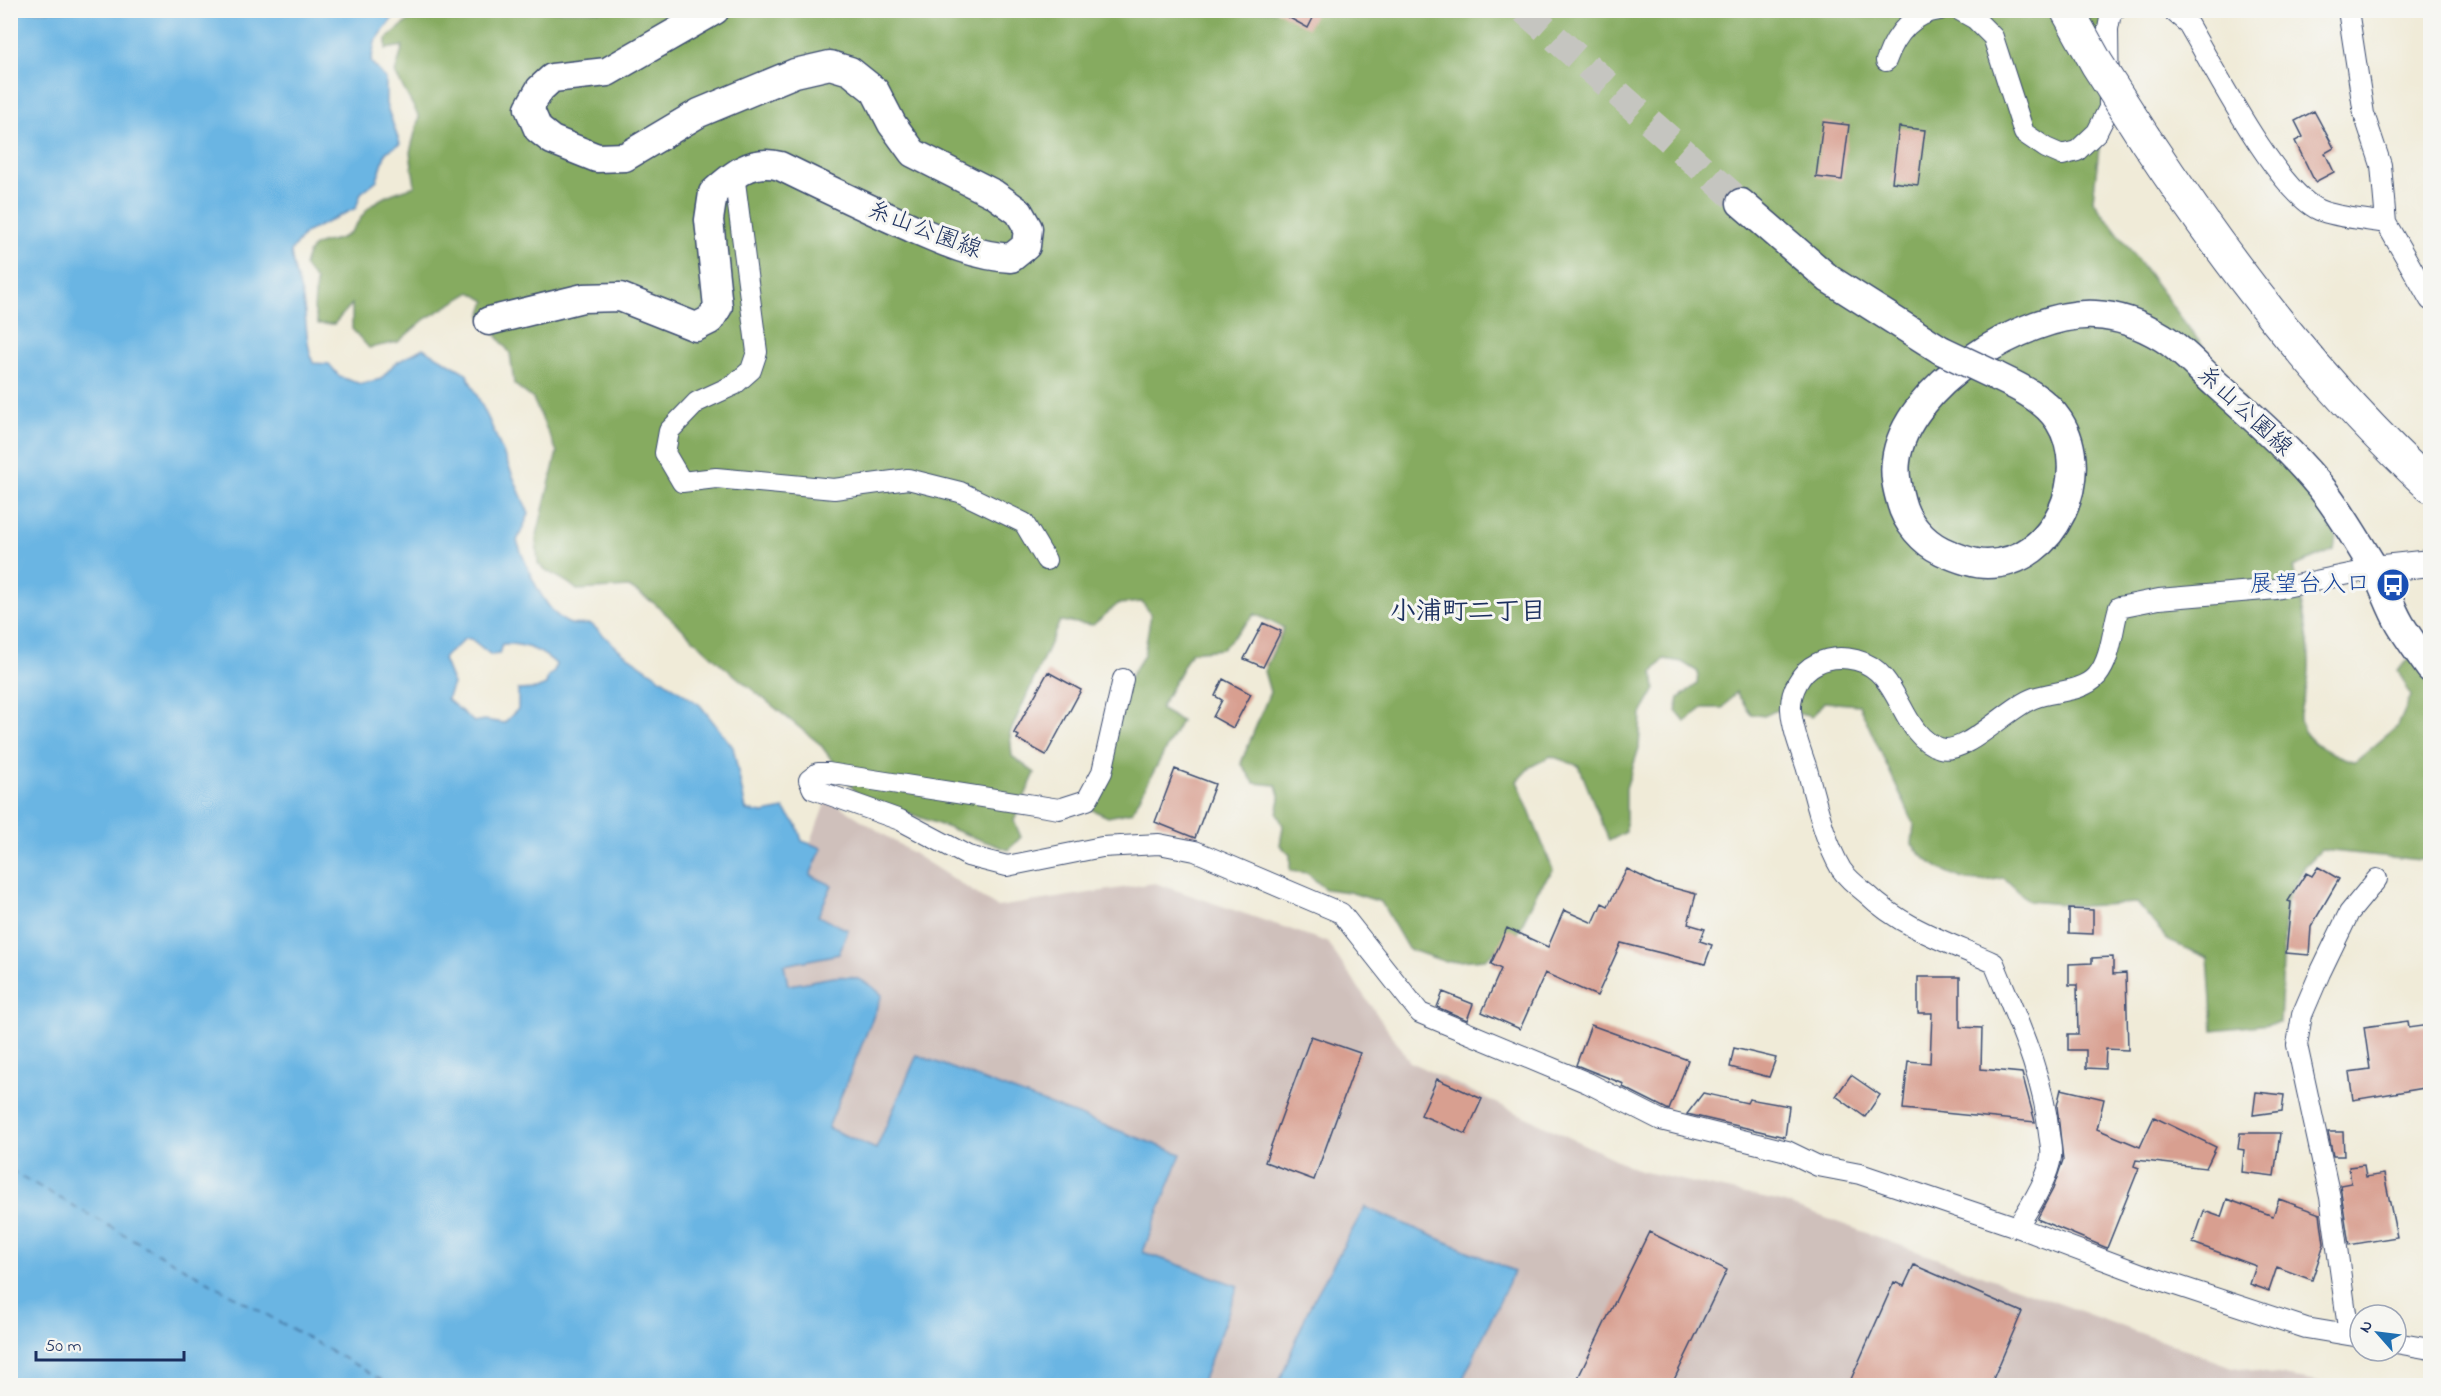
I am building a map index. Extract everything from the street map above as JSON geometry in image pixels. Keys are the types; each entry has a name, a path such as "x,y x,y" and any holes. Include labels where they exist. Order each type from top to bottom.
{"highway":[{"path":"2067,10 2097,64 2208,233 2295,345 2397,455 2430,486"},
{"path":"2081,10 2145,139"}],"main road":[{"name":"糸山公園線","path":"489,321 583,298 611,297 620,297 696,327 710,320 718,307 709,220 713,193 735,174 765,162 780,166 866,209 935,239 987,257 1011,258 1026,246 1028,228 1019,212 994,194 913,153 892,124 875,91 850,71 830,65 795,73 699,113 625,157 597,158 552,140 538,129 529,108 540,89 552,78 607,72 715,10"},
{"name":"糸山公園線","path":"1741,203 1830,279 1941,350 1996,376 2030,393 2057,418 2067,436 2073,458 2072,483 2067,504 2054,526 2035,547 2012,559 1988,564 1959,559 1937,549 1918,532 1904,513 1896,485 1896,458 1906,430 1920,406 1960,369 2003,339 2037,324 2093,314 2121,318 2165,339 2276,438 2321,487 2374,568 2399,623 2430,668"}],"street":[{"path":"1886,61 1894,39 1909,24 1929,12 1939,10"},
{"path":"1959,10 1976,19 1993,37 2024,133 2046,148 2062,155 2077,151 2097,132 2109,108 2108,29 2111,13 2115,10"},
{"path":"2172,10 2188,24 2268,158 2293,192 2319,210 2386,223"},
{"path":"2348,10 2364,114 2381,165 2386,223 2430,300"},
{"path":"735,174 757,351 751,370 734,385 697,402 669,431 665,453 682,482 716,478 834,489 908,479 960,492 1024,523 1046,560"},
{"path":"2017,1227 2034,1200 2051,1157 2047,1108 2033,1060 1994,963 1924,934 1869,897 1842,871 1829,844 1798,740 1791,708 1796,683 1815,664 1833,659 1842,657 1869,663 1891,686 1907,717 1924,739 1941,749 1961,747 2007,712 2033,698 2080,687 2096,677 2107,657 2119,607 2159,599 2276,589 2374,568 2430,563"},
{"path":"1123,679 1102,772 1087,800 1059,809 828,773 818,773 809,780 813,789 900,820 968,856 1007,866 1102,847 1159,844 1195,851 1341,913 1420,1013 1588,1083 1661,1120 1787,1151 1818,1166 1860,1174 2017,1227 2142,1274 2306,1328 2348,1335"},
{"path":"2348,1303 2330,1197 2297,1045 2302,1015 2320,973 2349,913 2377,879"},
{"path":"2408,1345 2430,1348"}],"shaded area":[{"path":"827,798 997,907 1155,883 1327,942 1410,1062 1640,1171 1782,1202 2233,1367 2334,1385 1460,1385 1514,1271 1308,1310 1278,1385 1201,1385 1237,1287 876,1149 828,1128 882,995 848,975 788,985 784,965 839,954 848,931 818,916 810,875 822,848 810,844"}],"green space":[{"path":"420,11 2115,11 2093,200 2311,491 2336,536 2334,550 2293,567 2309,653 2308,682 2300,713 2304,731 2320,747 2355,762 2398,726 2411,696 2398,670 2413,656 2430,683 2430,861 2321,850 2305,866 2286,902 2280,1023 2213,1030 2208,958 2169,941 2137,903 2083,906 2029,901 2004,878 1980,881 1961,878 1942,870 1924,858 1912,844 1914,824 1859,705 1824,702 1812,717 1779,709 1764,716 1751,714 1736,692 1723,708 1703,708 1685,722 1676,711 1679,698 1697,684 1698,672 1682,662 1664,659 1653,672 1655,689 1641,714 1639,748 1626,788 1626,832 1609,841 1579,766 1551,756 1530,767 1517,781 1553,870 1538,890 1518,933 1485,959 1446,962 1408,949 1381,902 1349,892 1325,889 1307,873 1290,871 1290,855 1280,845 1283,826 1277,813 1280,799 1276,785 1254,783 1241,763 1270,692 1264,671 1284,628 1255,614 1222,649 1191,652 1160,709 1181,721 1132,812 1108,817 1086,807 1129,679 1144,655 1151,614 1142,602 1118,604 1093,625 1060,621 1010,733 1012,756 1035,773 1014,821 1021,837 1008,850 857,794 820,744 723,666 654,603 629,587 577,590 538,564 536,539 557,452 533,399 514,384 510,353 481,315 486,301 471,292 425,319 398,342 369,348 352,329 352,304 334,324 318,324 314,309 316,281 304,266 310,250 319,244 345,236 368,208 392,194 415,186 410,152 419,117 395,73 403,46 386,49 386,39"}],"water":[{"path":"10,11 398,11 375,42 371,62 386,79 386,104 400,144 386,152 377,180 361,193 356,208 305,233 291,251 303,301 308,345 313,363 329,364 340,377 361,384 381,379 394,364 423,348 466,373 490,422 529,514 517,541 536,587 543,598 559,617 576,625 591,624 622,652 700,705 733,747 746,810 763,813 784,809 797,825 802,841 822,848 810,875 832,885 818,916 848,930 839,954 784,965 788,985 838,976 848,977 859,979 882,995 828,1128 876,1149 917,1055 1181,1154 1143,1252 1238,1286 1201,1385 11,1385","holes":["464,639 471,639 491,655 499,654 502,644 517,645 538,651 556,664 554,672 548,676 546,685 536,689 518,690 518,709 504,723 484,720 474,722 447,699 453,684 443,659"]},
{"path":"1365,1207 1514,1271 1460,1385 1278,1385 1308,1310"}],"building":[{"path":"1275,10 1317,10 1308,28"},
{"path":"2314,111 2334,148 2325,153 2334,172 2315,182 2295,141 2303,137 2295,121"},
{"path":"1823,122 1849,125 1842,180 1816,177"},
{"path":"1899,127 1925,130 1918,185 1892,182"},
{"path":"1263,623 1281,631 1263,667 1244,659"},
{"path":"1048,672 1081,690 1046,755 1017,739 1019,736 1014,733"},
{"path":"1223,679 1251,694 1233,728 1213,717 1222,700 1215,696"},
{"path":"1175,769 1215,784 1195,838 1155,822"},
{"path":"2318,867 2339,879 2311,927 2309,955 2286,953 2291,902 2288,901 2306,873 2312,876"},
{"path":"1627,869 1655,883 1696,894 1688,924 1705,929 1700,941 1712,945 1705,964 1621,943 1597,996 1545,973 1520,1029 1482,1012 1501,969 1491,964 1507,928 1548,947 1564,910 1593,923 1602,903 1608,906"},
{"path":"2069,909 2093,910 2093,934 2069,933"},
{"path":"2113,957 2113,974 2126,973 2128,1050 2106,1049 2105,1069 2086,1068 2086,1050 2068,1050 2068,1034 2078,1034 2077,985 2069,985 2069,964 2092,963 2092,958"},
{"path":"1918,977 1960,977 1960,1027 1982,1028 1981,1069 2022,1073 2035,1122 1903,1109 1908,1061 1930,1063 1932,1013 1918,1013"},
{"path":"1443,992 1473,1004 1467,1020 1437,1007"},
{"path":"2408,1021 2409,1028 2430,1025 2430,1087 2353,1100 2349,1072 2370,1069 2364,1027"},
{"path":"1591,1025 1688,1060 1669,1110 1623,1087 1624,1084 1576,1065"},
{"path":"1311,1036 1360,1053 1314,1180 1265,1162"},
{"path":"1734,1048 1776,1058 1769,1077 1730,1067"},
{"path":"1851,1075 1880,1095 1865,1117 1836,1096"},
{"path":"1437,1079 1482,1099 1466,1134 1421,1115"},
{"path":"2061,1089 2104,1099 2097,1129 2140,1147 2154,1117 2216,1147 2206,1168 2136,1160 2134,1166 2139,1168 2107,1248 2037,1219 2053,1189 2063,1160 2057,1106"},
{"path":"2256,1092 2284,1095 2282,1111 2253,1115"},
{"path":"1703,1093 1747,1103 1749,1099 1789,1106 1785,1137 1687,1114"},
{"path":"2328,1132 2343,1132 2344,1156 2333,1156"},
{"path":"2240,1133 2280,1133 2274,1176 2242,1172 2244,1150 2238,1149"},
{"path":"2364,1165 2366,1177 2384,1174 2397,1237 2349,1245 2340,1185 2351,1183 2349,1167"},
{"path":"2227,1199 2273,1216 2279,1199 2320,1214 2324,1244 2312,1280 2277,1267 2269,1291 2250,1284 2256,1266 2193,1243 2204,1211 2221,1217"},
{"path":"1649,1232 1727,1270 1671,1386 1574,1386"},
{"path":"1914,1265 2022,1312 1990,1386 1848,1386 1894,1282 1904,1286"}],"ferry route":[{"path":"10,1170 393,1386"}],"tunnel":[{"path":"1524,10 1741,203"}],"place":[{"name":"展望台入口","path":"2393,585"}],"district":[{"name":"小浦町二丁目","path":"1468,613"}]}
